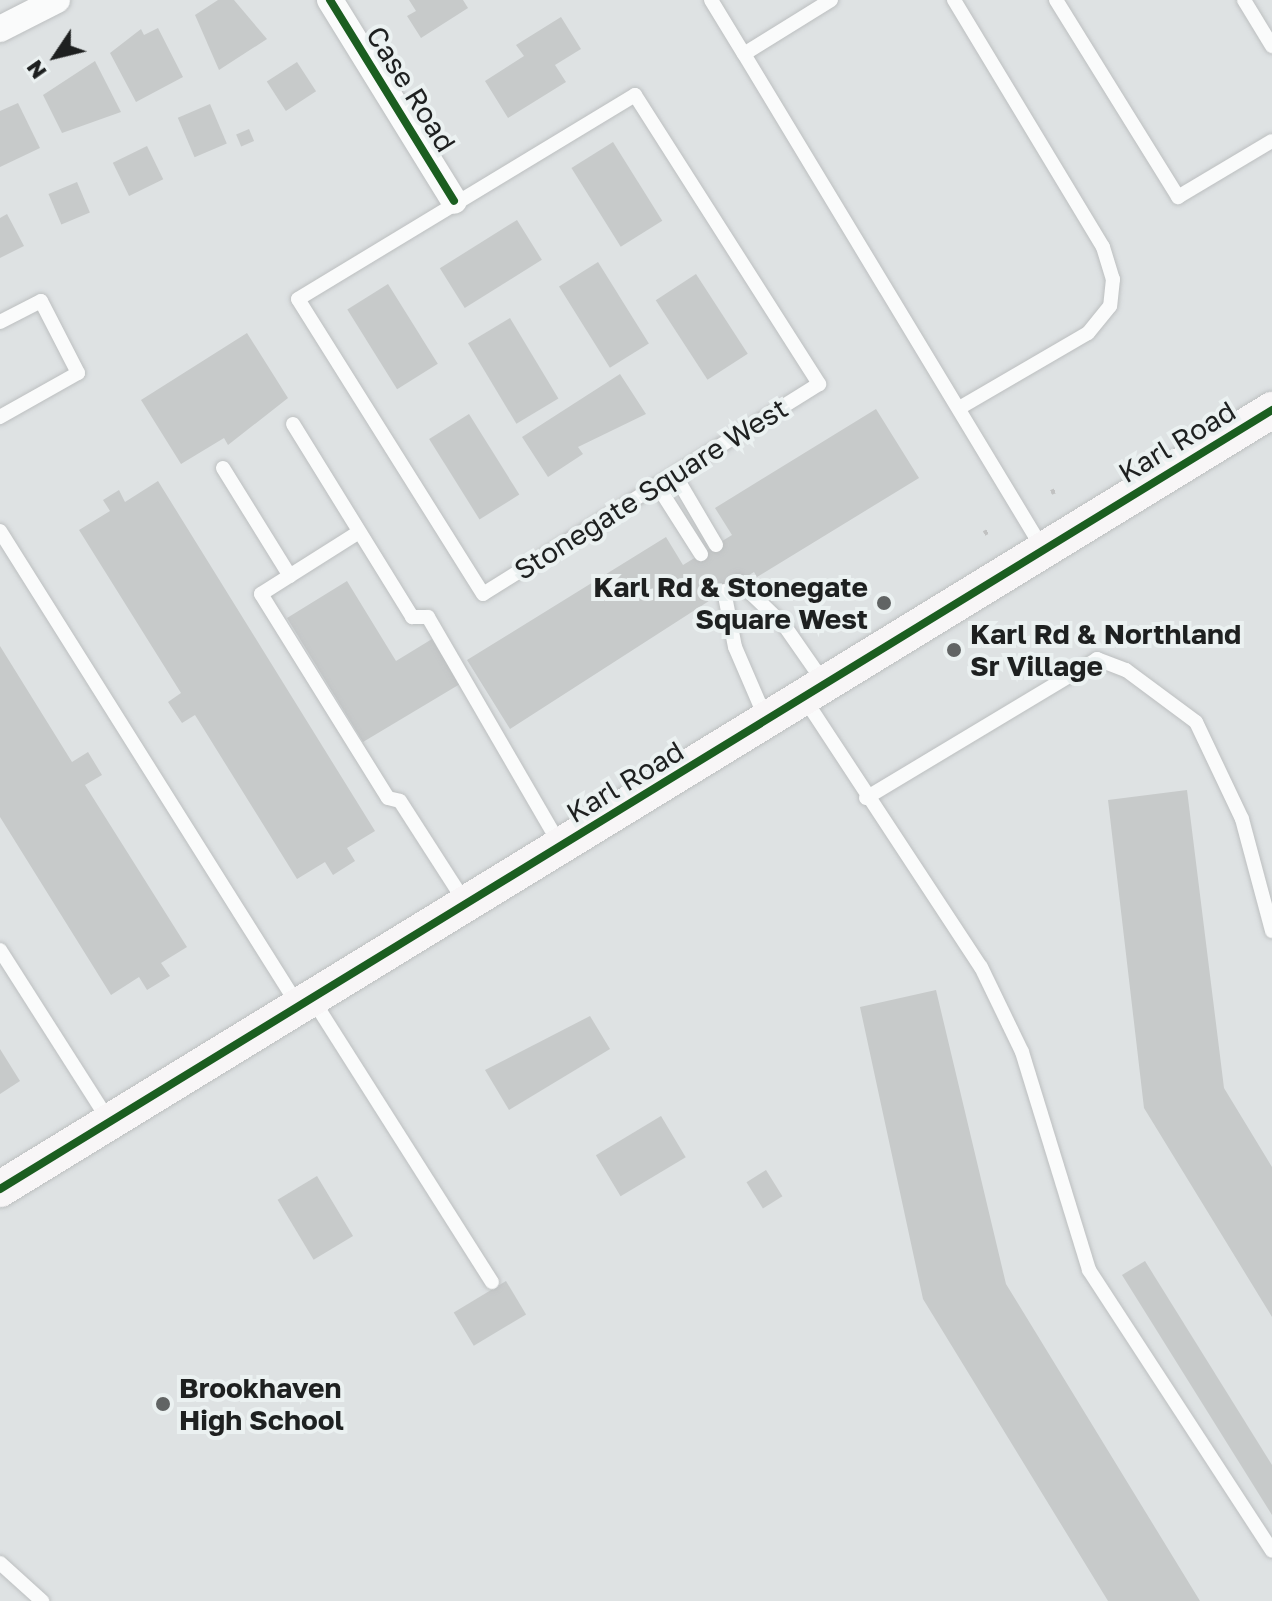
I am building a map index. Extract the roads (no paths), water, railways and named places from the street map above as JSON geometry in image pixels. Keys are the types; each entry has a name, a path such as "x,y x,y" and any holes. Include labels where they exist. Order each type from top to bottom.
{"main road":[{"name":"Karl Road","path":"0,1189 1272,410"}],"street":[{"path":"0,29 57,0"},
{"name":"Case Road","path":"330,0 454,201"}],"lane":[{"path":"711,0 1043,549"},
{"path":"744,54 831,0"},
{"path":"954,0 1103,247 1113,279 1110,306 1088,333 959,408"},
{"path":"1056,0 1178,197 1272,141"},
{"path":"1244,0 1272,46"},
{"name":"Stonegate Square West","path":"635,95 819,384 483,594 298,299 454,201 635,95"},
{"path":"0,322 41,301 78,373 0,417"},
{"path":"293,424 412,617 428,617 561,847"},
{"path":"223,468 290,576"},
{"path":"675,475 716,545"},
{"path":"657,485 701,554"},
{"path":"0,531 306,1003 492,1282"},
{"path":"359,532 261,594 388,798 400,801 466,905"},
{"path":"738,581 784,625 866,798 981,967 1022,1052 1089,1270 1272,1551"},
{"path":"724,591 735,647 767,720"},
{"path":"866,798 1097,659 1126,670 1196,722 1242,819 1272,931"},
{"path":"0,950 109,1122"},
{"path":"0,1563 42,1601"}],"place":[{"name":"Karl Rd & Stonegate Square West","path":"884,603"},
{"name":"Karl Rd & Northland Sr Village","path":"954,650"},
{"name":"Brookhaven High School","path":"163,1404"}]}
